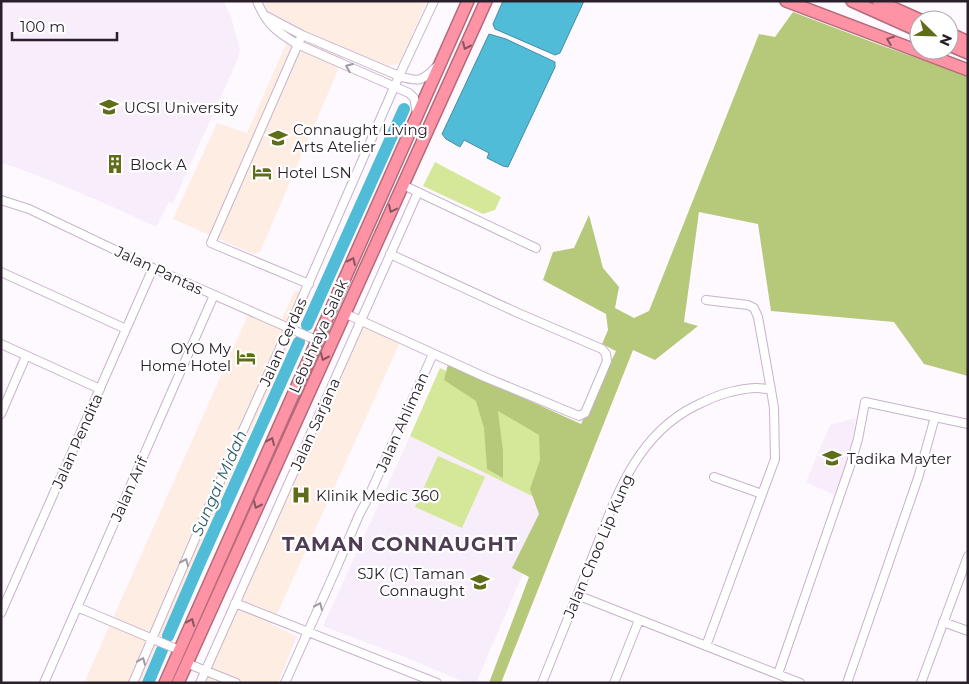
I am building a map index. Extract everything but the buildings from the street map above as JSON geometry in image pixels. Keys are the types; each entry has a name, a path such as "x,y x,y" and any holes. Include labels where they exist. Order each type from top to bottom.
{"highway":[{"name":"Lebuhraya Salak","path":"165,683 178,650 468,1"},
{"name":"Lebuhraya Salak","path":"178,683 486,1"},
{"path":"786,1 968,70"},
{"path":"852,1 909,27"},
{"path":"878,1 909,15"}],"street":[{"path":"257,1 262,14 281,35 409,93 414,98 417,115"},
{"name":"Jalan Cerdas","path":"133,683 394,86 434,1"},
{"path":"262,14 302,35 399,76 413,80 422,80 428,76 442,60"},
{"path":"302,35 211,243 309,284"},
{"path":"403,185 536,248"},
{"name":"Jalan Sarjana","path":"200,683 418,192"},
{"name":"Jalan Pantas","path":"1,200 29,209 153,268 316,340"},
{"path":"344,313 487,378 579,416 585,413 607,361 606,354 602,349 390,254"},
{"name":"Jalan Pendita","path":"1,613 153,268"},
{"path":"1,272 126,329"},
{"name":"Jalan Arif","path":"44,683 214,295"},
{"path":"706,300 748,305 754,308 758,317 774,408 775,459 706,646"},
{"path":"1,344 100,389"},
{"name":"Jalan Ahliman","path":"285,683 358,515 367,500 432,354"},
{"path":"1,414 26,356"},
{"name":"Jalan Choo Lip Kung","path":"542,683 623,481 639,455 660,430 685,411 716,395 752,387 762,387 771,390"},
{"path":"778,674 850,466 865,402 968,424"},
{"path":"847,683 918,478 935,417"},
{"path":"714,477 762,494"},
{"path":"921,683 968,556"},
{"path":"577,595 800,683"},
{"path":"235,603 437,683"},
{"path":"77,607 178,650"},
{"path":"616,682 639,620"},
{"path":"943,622 968,631"},
{"path":"186,663 236,683"}],"shaded area":[{"path":"264,1 427,1 400,63 389,66 347,49 260,252 253,254 173,219 217,123 247,133 293,28 266,10"},
{"name":"UCSI University","path":"1,2 224,2 231,17 239,45 240,51 237,61 173,203 169,202 156,227 54,182 1,162"},
{"path":"295,290 310,296 141,683 84,683 252,306 282,319"},
{"path":"360,317 402,338 272,625 297,636 278,683 201,683"},
{"name":"Tadika Mayter","path":"856,418 852,444 844,472 834,495 806,482 830,425"},
{"path":"410,436 552,506 476,683 467,683 323,626"}],"green space":[{"path":"793,12 909,55 909,60 923,60 968,76 968,376 924,364 894,322 771,311 758,224 699,212 684,322 698,326 655,360 633,350 501,683 489,683 529,577 512,568 539,514 530,489 540,460 539,435 498,411 503,451 503,478 487,469 484,428 476,401 444,380 448,364 581,424 616,351 602,344 608,330 606,314 543,280 553,252 574,248 589,215 603,268 619,287 615,308 634,318 649,311 759,34 775,37"},
{"path":"435,162 501,197 495,210 483,214 423,186"},
{"path":"440,368 575,430 552,506 410,436"},
{"path":"438,456 485,477 462,528 415,507"}],"water":[{"path":"503,1 584,1 560,53 555,55 495,29 493,24"},
{"path":"489,34 506,39 555,62 555,67 508,167 487,158 489,153 464,140 460,147 446,139 442,134"}],"waterway":[{"name":"Sungai Midah","path":"307,325 404,109"},
{"name":"Sungai Midah","path":"168,636 299,342"},
{"name":"Sungai Midah","path":"148,683 162,650"}],"place":[{"name":"UCSI University","path":"109,107"},
{"name":"Connaught Living Arts Atelier","path":"278,138"},
{"name":"Block A","path":"115,164"},
{"name":"Hotel LSN","path":"262,172"},
{"name":"OYO My Home Hotel","path":"246,357"},
{"name":"Tadika Mayter","path":"832,458"},
{"name":"Klinik Medic 360","path":"301,495"},
{"name":"SJK (C) Taman Connaught","path":"480,582"}],"district":[{"name":"TAMAN CONNAUGHT","path":"400,544"}]}
